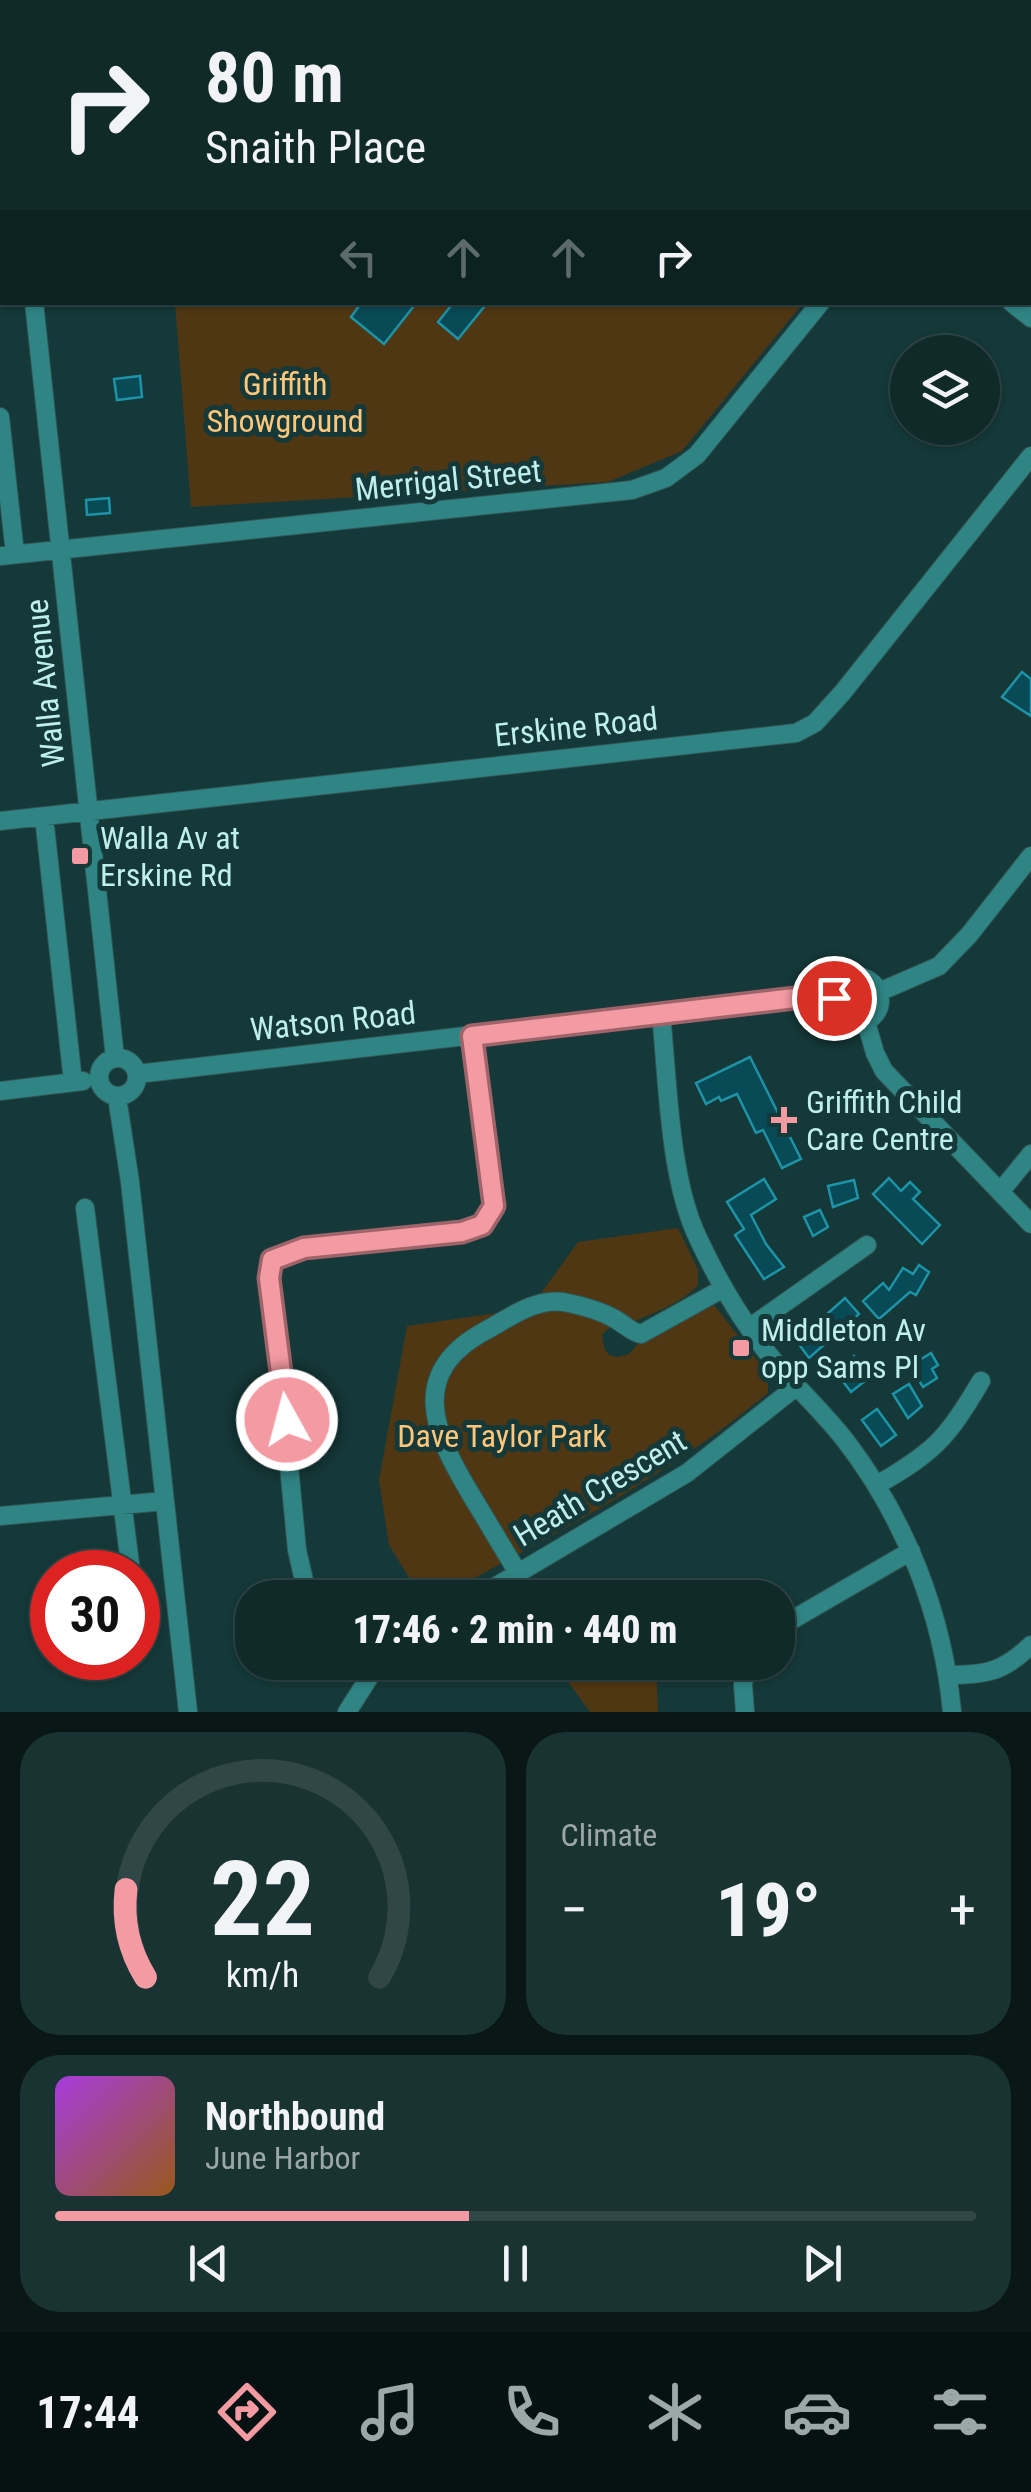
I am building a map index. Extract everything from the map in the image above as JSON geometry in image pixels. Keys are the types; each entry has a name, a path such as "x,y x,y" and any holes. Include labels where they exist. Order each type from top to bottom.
{"street":[{"name":"Walla Avenue","path":"34,305 116,1058"},
{"name":"Merrigal Street","path":"8,555 632,490 666,478 697,455 819,305"},
{"name":"Walla Avenue","path":"0,417 8,555"},
{"name":"Erskine Road","path":"0,822 796,733 815,723 843,692 1031,456"},
{"name":"Walla Avenue","path":"44,817 72,1082"},
{"path":"879,992 939,966 969,935 1031,856"},
{"path":"861,977 872,982 879,992 880,1004 876,1015 855,1024 836,1010 834,998 838,987 848,979 861,977"},
{"name":"Watson Road","path":"137,1074 795,998 834,998"},
{"path":"661,1014 682,1191 696,1235 749,1328 844,1438 877,1486 911,1551 940,1638 952,1712"},
{"path":"866,1022 884,1072 1031,1224"},
{"path":"304,1580 297,1550 287,1420 269,1278 272,1260 304,1248 462,1232 482,1225 494,1206 472,1036"},
{"path":"116,1058 127,1060 137,1074 132,1090 117,1097 104,1092 98,1080 104,1062 116,1058"},
{"path":"0,1092 98,1080"},
{"path":"117,1097 130,1182 188,1712"},
{"path":"1000,1192 1031,1154"},
{"path":"85,1208 128,1550"},
{"path":"749,1328 868,1245"},
{"path":"518,1573 449,1458 438,1431 434,1391 438,1374 450,1357 474,1337 533,1305 564,1302 606,1315 640,1334 724,1288"},
{"path":"877,1486 939,1444 980,1381"},
{"name":"Heath Crescent","path":"506,1580 686,1472 797,1386"},
{"path":"0,1516 165,1500"},
{"path":"795,1618 911,1551"},
{"path":"948,1675 986,1675 1015,1660 1031,1645"},
{"path":"347,1712 366,1680"},
{"path":"744,1680 745,1712"}],"green space":[{"name":"Griffith Showground","path":"175,305 801,305 682,451 608,482 191,507"},
{"name":"Dave Taylor Park","path":"678,1228 698,1270 698,1285 663,1309 610,1328 602,1335 604,1348 609,1355 629,1354 642,1339 699,1304 715,1306 768,1375 768,1393 651,1478 471,1580 411,1580 389,1545 379,1480 407,1326 497,1313 518,1325 578,1242"},
{"path":"567,1680 657,1680 658,1712 590,1712"}],"building":[{"path":"360,305 415,305 384,344 351,317"},
{"path":"452,305 486,305 458,339 438,322"},
{"path":"140,376 142,397 117,400 114,379"},
{"path":"109,498 110,513 87,515 86,500"},
{"path":"1022,672 1031,679 1031,716 1002,697"},
{"path":"750,1057 801,1159 782,1168 763,1130 756,1133 737,1094 706,1104 696,1083"},
{"path":"889,1178 901,1191 910,1182 920,1192 913,1199 940,1225 922,1244 873,1194"},
{"path":"764,1179 776,1199 751,1215 784,1267 764,1279 735,1235 744,1229 727,1202"},
{"path":"854,1180 858,1198 833,1207 828,1186"},
{"path":"820,1210 828,1227 813,1236 804,1217"},
{"path":"919,1265 929,1272 916,1295 910,1292 879,1319 863,1301 883,1283 889,1290 903,1268 913,1274"},
{"path":"845,1298 859,1314 809,1358 798,1343 808,1335 804,1329 814,1321 816,1324"},
{"path":"931,1353 938,1365 932,1369 937,1378 923,1387 910,1366"},
{"path":"854,1356 870,1377 851,1392 835,1371"},
{"path":"909,1384 922,1406 908,1418 893,1394"},
{"path":"877,1409 896,1435 881,1446 862,1420"}],"place":[{"name":"Walla Av at Erskine Rd","path":"80,856"},
{"name":"Griffith Child Care Centre","path":"784,1120"},
{"name":"Middleton Av opp Sams Pl","path":"741,1348"}],"route":[{"path":"287,1420 269,1278 272,1260 304,1248 462,1232 482,1225 494,1206 472,1036 795,998 834,998"}]}
